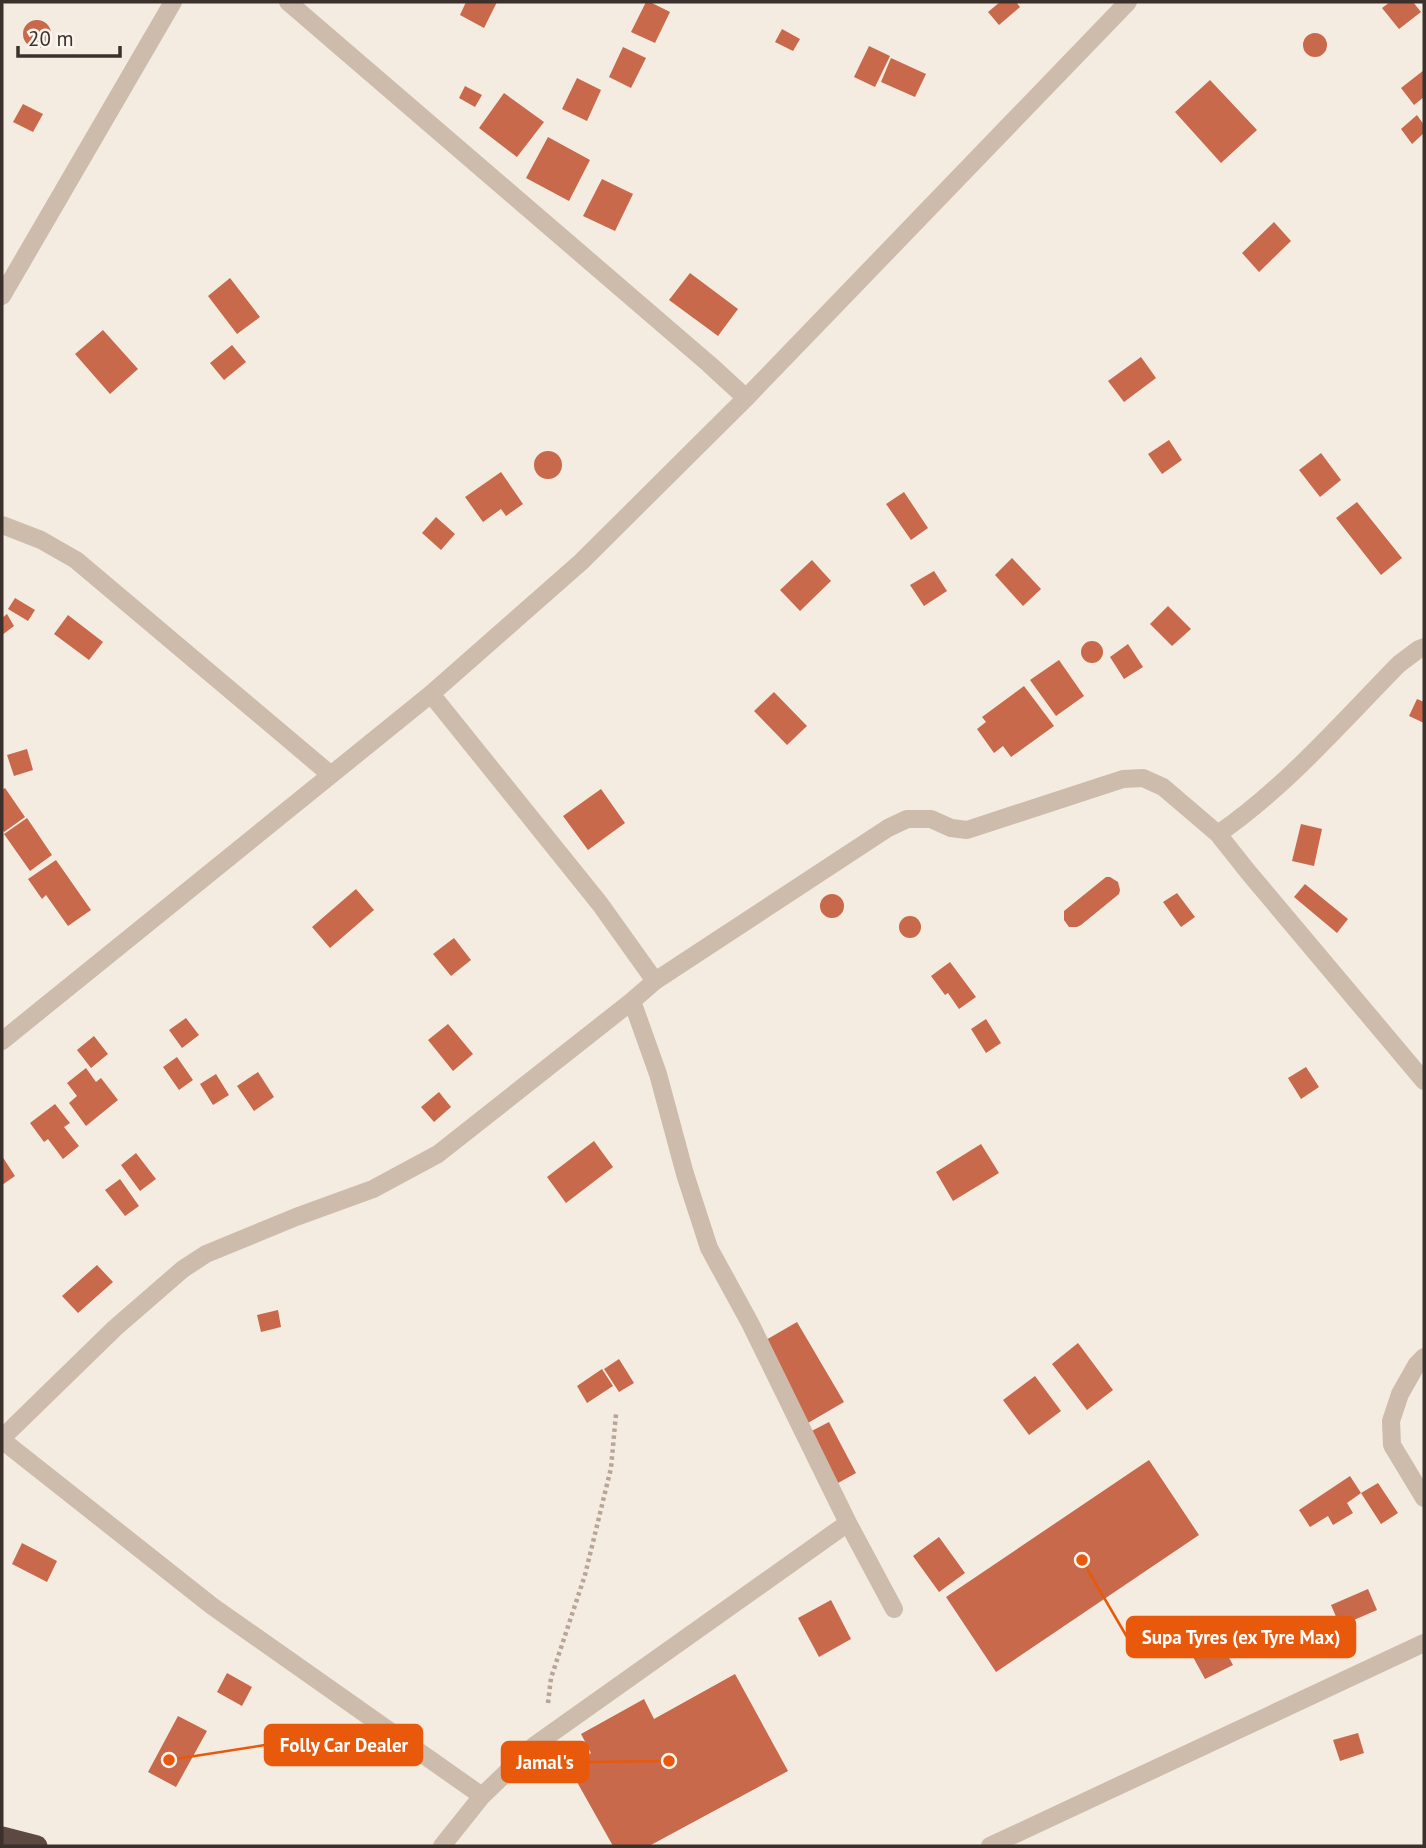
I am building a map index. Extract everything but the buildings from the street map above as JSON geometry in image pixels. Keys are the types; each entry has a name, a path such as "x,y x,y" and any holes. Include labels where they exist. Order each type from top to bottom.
{"highway":[{"path":"2,1838 37,1846"}],"street":[{"path":"2,296 173,2"},
{"path":"288,2 746,398"},
{"path":"2,1041 431,694 581,562 746,398 1128,2"},
{"path":"2,525 41,540 76,560 331,775"},
{"path":"1219,834 1279,785 1399,664 1424,648"},
{"path":"431,694 600,904 655,981"},
{"path":"482,1796 212,1606 2,1439 115,1328 183,1269 206,1254 373,1189 438,1154 655,981 888,828 907,819 931,819 951,828 967,830 1123,779 1143,778 1163,787 1219,834 1424,1081"},
{"path":"632,1001 657,1074 709,1248 750,1323 848,1523 894,1609"},
{"path":"1424,1357 1400,1394 1391,1421 1392,1445 1424,1498"},
{"path":"442,1846 482,1796 544,1738 848,1523"},
{"path":"990,1846 1424,1643"}],"path":[{"path":"544,1738 551,1678 585,1575 611,1468 616,1414"}],"place":[{"name":"Supa Tyres (ex Tyre Max)","path":"1082,1560"},
{"name":"Folly Car Dealer","path":"169,1760"},
{"name":"Jamal's","path":"669,1761"}]}
